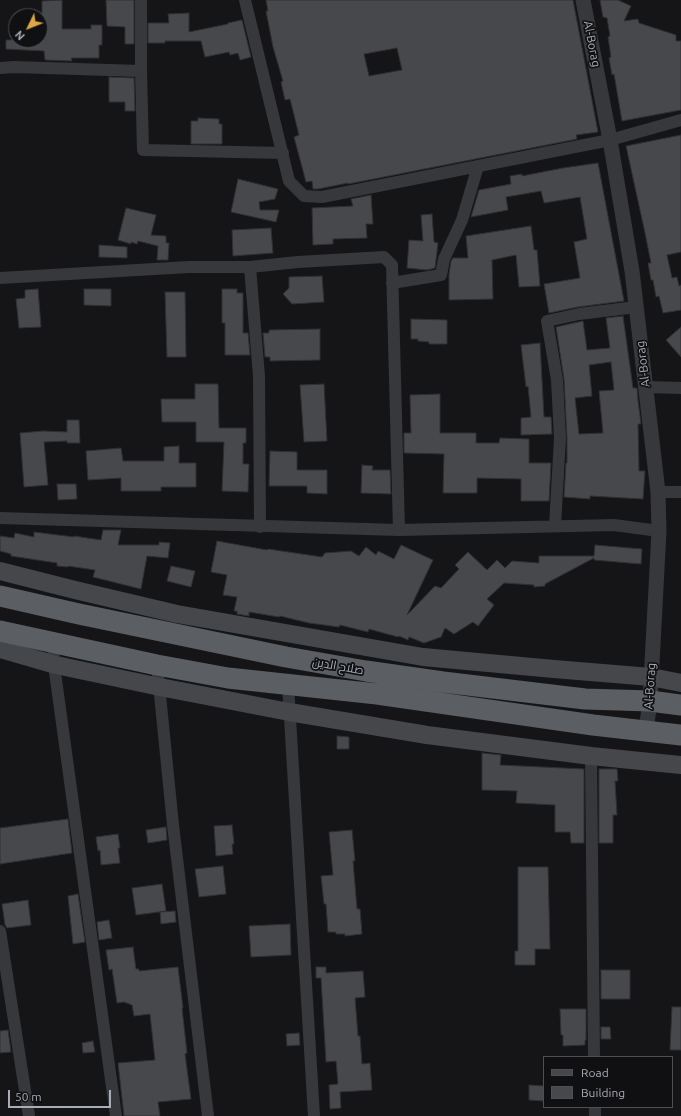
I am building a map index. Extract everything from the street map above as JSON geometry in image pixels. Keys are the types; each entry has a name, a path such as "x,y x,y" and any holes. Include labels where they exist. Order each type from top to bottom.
{"highway":[{"name":"صلاح الدين","path":"0,596 286,657 366,672 585,699 650,700 681,705"},
{"name":"صلاح الدين","path":"0,631 157,666 228,678 377,694 593,725 681,735"}],"main road":[{"path":"0,571 177,614 423,657 651,677 681,683"},
{"path":"0,649 54,665 289,712 427,735 591,756 681,765"}],"street":[{"path":"141,0 143,150 283,153"},
{"path":"246,0 289,181 304,196 322,197 610,140 681,120"},
{"name":"Al-Borag","path":"583,0 610,140 632,270 658,492 659,531 650,700 646,731"},
{"path":"0,68 14,67 141,71"},
{"path":"392,283 441,275 444,259 462,220 478,166"},
{"path":"0,278 189,267 250,267 298,262 384,257 392,265 399,530"},
{"path":"250,267 259,376 260,527"},
{"path":"555,526 560,438 557,380 547,321 579,314 636,307"},
{"path":"646,387 681,388"},
{"path":"658,492 681,492"},
{"path":"0,518 399,530 614,525 659,531"},
{"path":"54,642 54,665 116,1116"},
{"path":"157,666 173,825 208,1116"},
{"path":"288,685 314,1116"},
{"path":"591,756 594,1056"},
{"path":"0,931 29,1116"}],"building":[{"path":"62,0 62,29 91,29 91,25 102,25 102,45 99,45 99,58 71,58 72,61 45,60 44,51 6,49 6,40 8,40 8,48 48,48 48,8 42,8 42,1"},
{"path":"106,0 134,0 134,44 125,44 125,27 107,26"},
{"path":"266,0 573,0 598,132 576,135 577,139 348,184 313,189 312,181 306,182 294,137 299,135 290,99 285,100 281,82 283,81 273,47 266,11 268,11","holes":["397,48 402,70 369,76 364,54"]},
{"path":"600,0 618,0 631,6 624,21 638,19 639,23 676,35 676,41 681,41 681,110 622,121 614,74 612,75 609,58 611,57 608,37 610,36 607,18 603,17"},
{"path":"189,13 189,32 242,20 251,57 240,60 238,53 230,55 229,52 205,57 201,41 165,41 165,43 148,43 148,23 169,23 168,14"},
{"path":"109,77 134,78 135,111 125,111 125,102 109,102"},
{"path":"198,118 219,119 219,124 222,124 222,144 191,144 191,121 198,121"},
{"path":"681,135 681,252 667,255 672,278 677,277 679,286 681,285 681,310 663,313 659,296 656,297 653,280 651,280 648,263 651,263 626,146"},
{"path":"598,163 624,301 578,307 549,313 544,284 580,278 574,242 587,239 580,197 544,203 541,191 506,197 508,210 471,217 479,190 511,184 510,176 522,174 522,176"},
{"path":"238,179 278,189 275,199 259,202 260,210 279,210 276,222 231,212"},
{"path":"371,195 373,224 366,224 367,238 333,239 333,244 313,245 312,208 353,206 351,199"},
{"path":"126,208 156,215 151,235 166,236 166,243 169,243 168,260 157,260 158,246 138,241 137,244 131,242 131,244 118,240"},
{"path":"432,214 434,242 438,243 435,268 427,270 407,268 409,240 423,241 421,215"},
{"path":"531,226 534,250 537,250 540,286 519,287 516,255 492,260 493,299 449,300 449,274 451,261 453,258 468,258 466,236"},
{"path":"271,228 273,253 233,256 232,230"},
{"path":"99,245 127,247 127,258 99,257"},
{"path":"322,276 324,302 292,304 283,294 289,288 289,277"},
{"path":"38,289 41,327 19,328 16,299 25,298 25,290"},
{"path":"84,289 111,289 111,306 84,305"},
{"path":"222,289 237,289 237,293 243,293 243,333 248,333 250,355 225,355 225,323 222,323"},
{"path":"165,292 185,292 186,357 167,357"},
{"path":"623,316 633,388 637,388 641,424 638,424 639,471 645,471 643,499 590,496 590,499 564,497 567,463 567,438 564,379 556,327 583,321 587,350 610,348 606,318","holes":["611,362 614,390 599,391 603,433 579,434 575,398 592,396 589,365"]},
{"path":"411,319 447,320 447,344 429,344 429,342 411,339"},
{"path":"681,327 681,357 666,340"},
{"path":"320,329 320,360 270,361 270,357 265,357 263,333 269,333 269,330"},
{"path":"540,343 544,417 551,417 552,434 521,435 521,418 531,417 528,386 526,387 521,345"},
{"path":"195,384 218,384 219,428 246,428 246,443 243,443 243,464 249,464 248,492 222,491 224,442 196,442 196,422 162,422 161,399 195,399"},
{"path":"324,384 327,441 304,442 300,385"},
{"path":"440,394 440,433 476,433 476,443 499,443 500,438 529,439 529,463 551,463 549,501 521,501 521,479 477,478 477,493 443,493 444,454 404,453 404,433 411,433 410,395"},
{"path":"67,420 79,420 80,443 67,443 67,441 44,442 48,485 24,487 20,433 43,431 67,432"},
{"path":"179,446 179,463 196,463 196,487 161,487 161,491 121,491 121,478 88,480 86,451 121,448 123,461 164,461 164,447"},
{"path":"270,451 297,452 297,470 327,470 327,494 307,493 307,486 269,486"},
{"path":"362,465 373,466 372,470 390,470 391,494 361,493"},
{"path":"57,484 76,484 77,499 58,500"},
{"path":"103,530 121,530 118,545 159,545 159,542 170,543 168,558 147,556 141,589 93,577 95,570 57,566 57,563 11,556 11,554 0,551 0,536 14,538 15,533 34,537 34,532 101,540"},
{"path":"217,541 267,550 322,557 325,553 351,551 359,556 366,547 376,555 378,551 394,559 401,545 433,560 407,615 435,586 441,588 459,569 455,565 468,552 487,570 497,560 505,568 512,561 539,563 539,556 594,556 595,545 642,549 641,564 594,560 594,558 545,584 545,586 534,587 534,585 504,583 487,599 494,605 478,626 473,622 454,634 445,628 441,637 424,643 409,637 408,640 399,636 398,637 369,629 368,632 340,625 339,627 309,623 280,616 249,612 249,616 237,614 237,611 234,611 237,597 223,595 227,575 211,572"},
{"path":"171,566 195,571 191,587 167,581"},
{"path":"337,736 349,737 349,749 337,749"},
{"path":"482,753 501,755 500,765 584,769 584,843 571,843 570,832 555,832 555,805 516,803 517,791 482,790"},
{"path":"599,769 617,769 618,781 615,781 617,815 613,815 613,843 599,843"},
{"path":"68,819 72,853 0,864 0,828"},
{"path":"232,825 234,844 232,844 233,854 216,856 214,826"},
{"path":"166,827 167,840 148,843 146,830"},
{"path":"352,830 357,909 360,909 362,934 345,936 345,934 328,932 326,904 324,904 321,876 333,875 329,832"},
{"path":"118,834 120,863 101,865 100,850 98,851 96,837"},
{"path":"223,866 226,894 199,897 195,869"},
{"path":"518,867 548,867 550,949 535,949 535,965 515,965 515,951 518,951"},
{"path":"162,884 166,911 136,915 132,888"},
{"path":"78,894 85,942 73,944 68,896"},
{"path":"28,900 31,925 7,928 5,925 2,904"},
{"path":"175,911 176,922 161,924 160,912"},
{"path":"109,920 112,938 99,940 97,922"},
{"path":"290,924 291,955 251,957 249,926"},
{"path":"133,947 136,969 139,969 139,971 178,967 187,1053 185,1054 191,1099 158,1102 160,1116 124,1116 118,1063 155,1060 150,1014 134,1016 132,1005 124,1002 117,1003 112,969 109,970 106,950"},
{"path":"316,967 326,967 326,973 363,971 365,997 355,998 362,1064 370,1063 372,1090 340,1092 341,1108 330,1109 329,1085 338,1084 336,1061 326,1062 321,978 316,978"},
{"path":"601,970 630,970 630,999 601,999"},
{"path":"672,1007 681,1007 681,1050 670,1050"},
{"path":"560,1009 586,1009 585,1045 563,1046"},
{"path":"601,1027 610,1027 611,1039 601,1039"},
{"path":"8,1030 11,1052 0,1053 0,1031"},
{"path":"299,1033 300,1045 287,1046 286,1034"},
{"path":"93,1041 95,1052 83,1053 82,1043"},
{"path":"529,1085 543,1086 543,1101 529,1100"}]}
